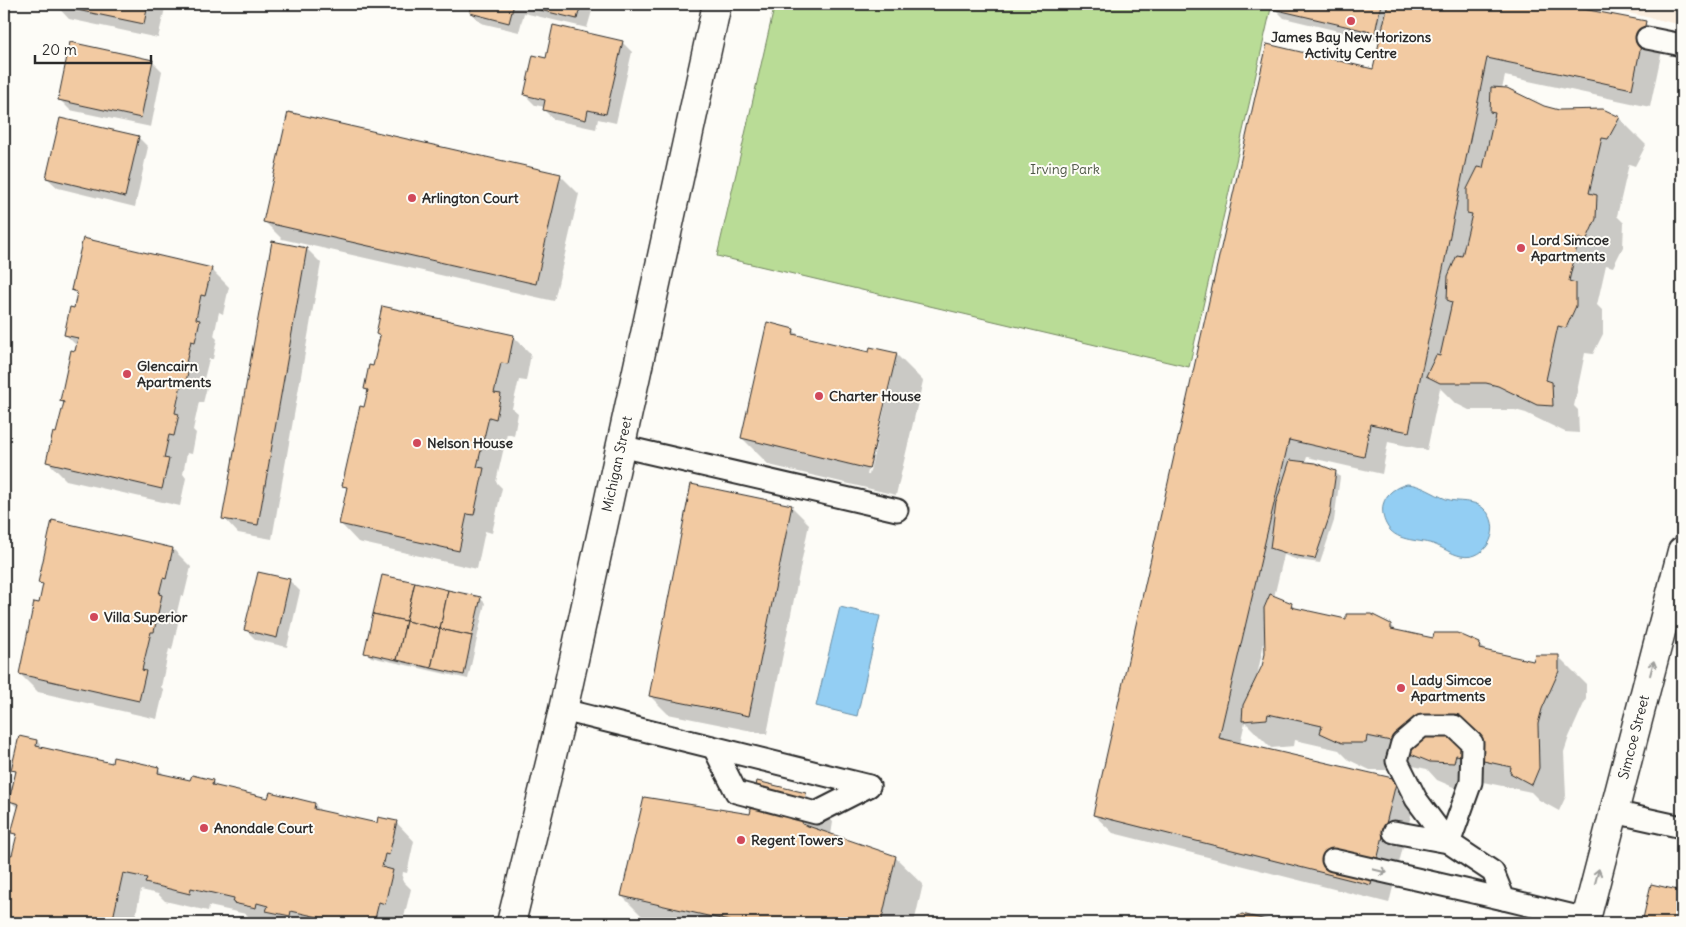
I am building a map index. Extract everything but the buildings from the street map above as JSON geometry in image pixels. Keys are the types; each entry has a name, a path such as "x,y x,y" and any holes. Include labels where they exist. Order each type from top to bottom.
{"street":[{"name":"Michigan Street","path":"512,923 563,710 717,4"},
{"name":"Simcoe Street","path":"1585,921 1682,551"}],"lane":[{"path":"1647,38 1682,45"},
{"path":"620,446 897,510"},
{"path":"563,710 869,786 816,813 736,792 714,748"},
{"path":"1448,842 1471,782 1472,743 1454,726 1422,726 1402,744 1397,760 1416,799 1448,842 1493,872 1504,899"},
{"path":"1614,812 1682,827"},
{"path":"1394,832 1448,842"},
{"path":"1333,860 1504,899 1585,921"}],"shaded area":[{"path":"1589,4 1682,4 1682,25"}],"green space":[{"name":"Irving Park","path":"775,4 1272,4 1189,367 717,256"}],"water":[{"path":"1407,484 1423,488 1446,499 1475,503 1483,508 1489,515 1492,524 1490,541 1485,548 1471,556 1461,556 1433,544 1400,537 1390,530 1383,517 1383,505 1386,497 1392,491"},
{"path":"840,607 880,616 857,716 816,706"}],"place":[{"name":"James Bay New Horizons Activity Centre","path":"1351,21"},
{"name":"Arlington Court","path":"412,198"},
{"name":"Lord Simcoe Apartments","path":"1521,248"},
{"name":"Glencairn Apartments","path":"127,374"},
{"name":"Charter House","path":"819,396"},
{"name":"Nelson House","path":"417,443"},
{"name":"Villa Superior","path":"94,617"},
{"name":"Lady Simcoe Apartments","path":"1401,688"},
{"name":"Anondale Court","path":"204,828"},
{"name":"Regent Towers","path":"741,840"}]}
